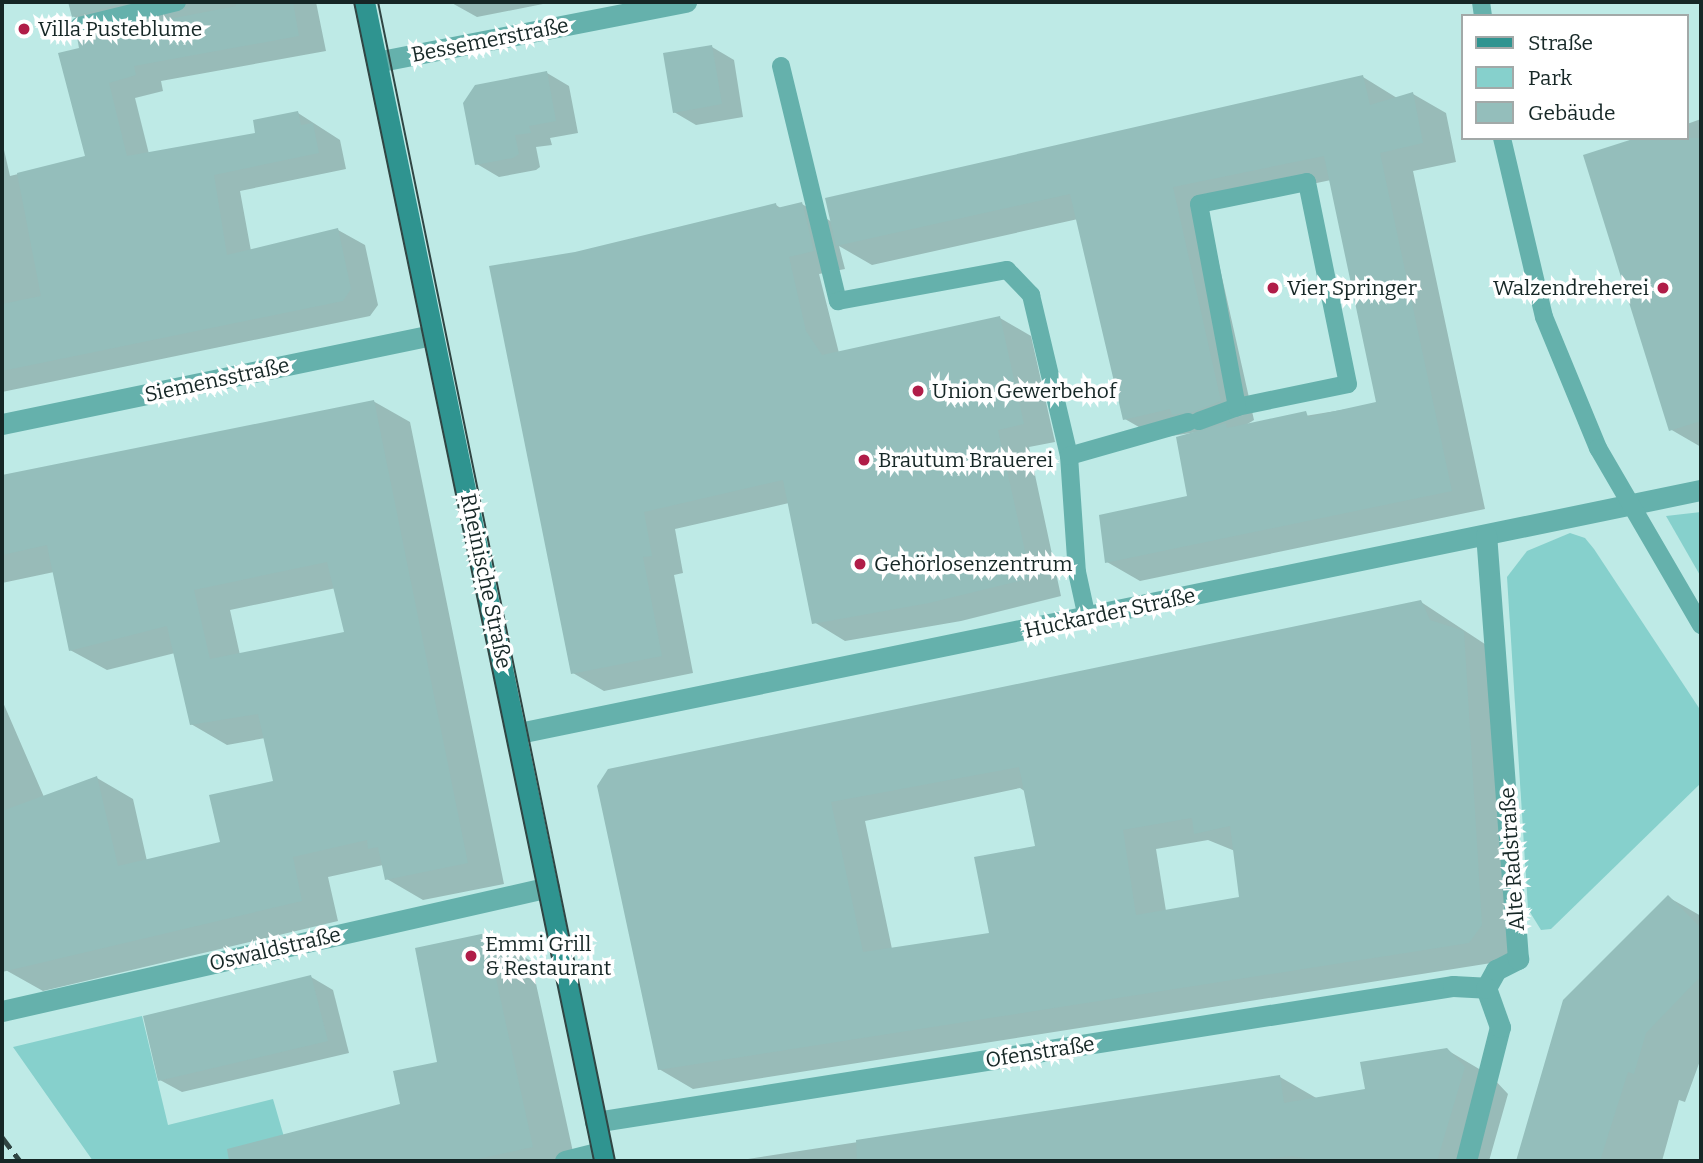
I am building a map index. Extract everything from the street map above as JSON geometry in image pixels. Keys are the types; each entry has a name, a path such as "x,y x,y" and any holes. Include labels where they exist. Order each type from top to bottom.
{"main road":[{"name":"Rheinische Straße","path":"364,2 432,335 519,733 603,1157"}],"street":[{"name":"Bessemerstraße","path":"376,62 686,2"},
{"name":"Siemensstraße","path":"2,425 432,335"},
{"name":"Huckarder Straße","path":"519,733 1701,490"},
{"name":"Alte Radstraße","path":"1486,535 1518,959 1496,970 1486,988"},
{"name":"Oswaldstraße","path":"2,1011 549,887"},
{"name":"Ofenstraße","path":"595,1122 1453,986 1486,988"},
{"path":"1466,1161 1500,1027 1486,988"},
{"path":"565,1161 603,1157"}],"lane":[{"path":"79,26 177,2"},
{"path":"781,66 838,301 1007,270 1031,295 1069,456 1077,572 1087,618"},
{"path":"1502,140 1544,317 1598,448 1701,625"},
{"path":"1069,456 1237,407 1348,384 1307,182 1199,204 1237,407"}],"green space":[{"path":"1701,512 1701,577 1666,516"},
{"path":"1570,533 1585,538 1594,549 1701,711 1701,783 1551,929 1541,930 1528,909 1507,577 1527,551"},
{"path":"142,1016 168,1125 273,1099 291,1161 93,1161 13,1047"}],"building":[{"path":"68,2 119,2 120,4 72,17"},
{"path":"235,2 293,2 299,36 134,66 136,75 109,83 127,156 255,133 253,120 298,111 301,125 313,123 319,153 214,175 227,255 338,228 351,289 343,301 2,371 2,304 41,296 17,173 85,156 58,53 79,48 77,37 236,6"},
{"path":"712,45 722,104 673,113 663,53"},
{"path":"547,71 556,121 529,126 531,133 515,135 519,154 513,158 475,165 463,103 475,85"},
{"path":"1363,75 1370,105 1413,92 1423,143 1380,153 1452,491 1105,563 1099,515 1187,496 1176,437 1226,423 1227,428 1306,411 1308,417 1376,402 1324,156 1173,187 1221,401 1193,412 1172,415 1170,409 1123,420 1070,194 836,246 825,198"},
{"name":"Walzendreherei","path":"1701,138 1701,421 1669,431 1583,155 1630,140"},
{"path":"802,202 814,251 789,257 806,331 822,355 1000,316 1024,424 998,430 1031,578 929,603 812,624 783,480 644,512 652,556 643,557 662,656 571,674 489,266 575,252 776,203 777,208"},
{"path":"374,400 468,863 385,880 378,847 368,849 367,840 293,857 302,901 2,972 2,811 97,776 118,866 220,842 209,795 273,781 258,714 190,725 167,626 69,651 47,545 2,555 2,475","holes":["327,562 344,632 210,659 194,590"]},
{"path":"1421,600 1430,620 1464,631 1482,925 1469,943 658,1070 597,786 608,769","holes":["1019,767 1035,846 974,857 989,933 863,952 831,802","1192,818 1194,834 1230,826 1239,897 1136,915 1123,830"]},
{"path":"1668,895 1701,928 1701,976 1646,1033 1634,1074 1628,1072 1600,1161 1516,1161 1563,1000"},
{"path":"486,933 533,1147 468,1161 229,1161 227,1149 400,1104 393,1071 437,1062 415,948"},
{"path":"311,975 328,1041 158,1081 143,1016"},
{"path":"1447,1048 1465,1067 1437,1161 1318,1161 1292,1156 1249,1161 857,1161 856,1140 1280,1075 1284,1103 1365,1089 1360,1062"}],"tram line":[{"path":"354,2 594,1161"},
{"path":"378,2 615,1161"}],"railway":[{"path":"2,1137 20,1161"}],"place":[{"name":"Villa Pusteblume","path":"24,29"},
{"name":"Vier Springer","path":"1273,288"},
{"name":"Walzendreherei","path":"1663,288"},
{"name":"Union Gewerbehof","path":"918,391"},
{"name":"Brautum Brauerei","path":"864,460"},
{"name":"Gehörlosenzentrum","path":"860,564"},
{"name":"Emmi Grill & Restaurant","path":"471,956"}]}
